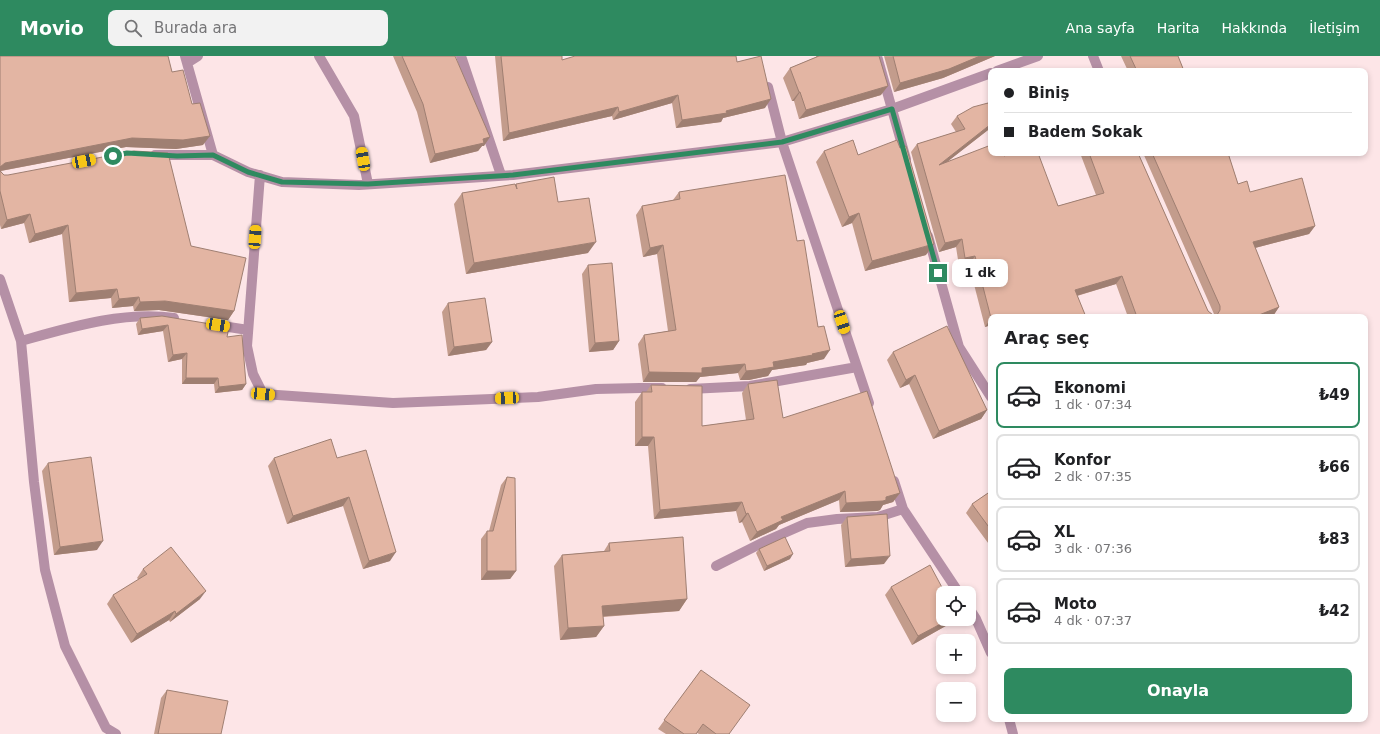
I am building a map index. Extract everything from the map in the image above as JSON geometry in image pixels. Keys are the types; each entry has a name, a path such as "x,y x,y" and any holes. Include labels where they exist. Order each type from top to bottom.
{"street":[{"path":"198,56 186,59 213,155"},
{"path":"319,56 354,116 368,184"},
{"path":"461,56 501,175"},
{"path":"877,56 909,169"},
{"path":"1005,68 1038,56"},
{"path":"1092,56 1098,68"},
{"path":"146,154 177,156 213,155 248,172 282,182 368,184 521,174 782,142 892,109 988,74"},
{"path":"765,78 782,142 871,412"},
{"path":"260,175 247,346 252,374 263,394 393,403 538,396 596,390 750,386 856,367"},
{"path":"926,228 959,347 988,392"},
{"path":"0,279 21,341 34,482 45,570 65,646 106,728 116,734"},
{"path":"21,341 76,326 110,319 158,316 180,319"},
{"path":"203,323 248,330"},
{"path":"891,471 903,509 954,586"},
{"path":"716,566 766,541 807,523 837,519 862,519 878,517 903,509"},
{"path":"976,619 988,646"},
{"path":"1010,722 1013,734"}],"building":[{"path":"0,56 168,56 172,72 183,70 192,104 200,103 210,136 183,140 132,138 5,163 0,167"},
{"path":"402,56 455,56 490,137 483,139 484,143 435,154 423,104"},
{"path":"501,56 562,56 562,60 575,56 736,56 737,62 761,56 771,99 726,111 727,113 682,120 678,95 619,112 618,107 509,133"},
{"path":"819,56 879,56 888,86 806,110 790,68"},
{"path":"893,56 980,56 949,69 900,83"},
{"path":"1130,56 1178,56 1183,68 1136,68"},
{"path":"988,103 988,126 939,165 988,146 988,156 1039,156 1058,206 1104,193 1090,156 1139,156 1208,311 1212,314 1136,314 1122,276 1075,290 1085,314 990,314 975,256 965,258 962,239 945,243 917,144 965,129 957,116 973,107"},
{"path":"853,140 858,155 897,140 900,148 906,146 934,244 872,261 859,213 849,217 824,151"},
{"path":"134,151 168,153 191,246 246,258 234,311 165,301 140,302 139,297 119,299 117,289 76,293 68,225 35,234 30,214 7,220 0,191 0,171 4,175 8,175"},
{"path":"1153,156 1229,156 1238,184 1247,181 1250,192 1302,178 1315,226 1253,242 1279,307 1262,314 1218,314 1220,306"},
{"path":"785,175 797,241 804,240 818,327 824,326 830,350 812,354 813,355 773,362 774,367 756,370 746,371 745,364 702,368 702,373 649,372 644,335 676,330 663,245 650,248 642,206 680,199 679,192"},
{"path":"554,177 558,202 589,198 596,242 474,263 462,193 515,184 517,189 516,184"},
{"path":"612,263 619,341 595,343 588,265"},
{"path":"485,298 492,342 454,347 448,303"},
{"path":"162,316 229,327 227,337 242,335 246,384 219,387 218,378 186,378 187,353 173,355 168,325 142,329 140,318"},
{"path":"947,326 987,410 939,431 915,375 906,380 893,352"},
{"path":"777,380 783,418 867,391 900,493 886,497 886,500 883,501 846,503 845,491 781,517 783,520 757,532 748,513 746,514 742,502 660,510 654,437 642,437 642,392 652,392 651,385 702,386 702,426 754,419 748,384"},
{"path":"331,439 337,458 366,450 396,552 369,561 349,497 293,516 274,458"},
{"path":"91,457 103,541 60,547 48,463"},
{"path":"507,477 515,478 516,571 487,571 487,531 493,531"},
{"path":"988,493 988,526 972,504"},
{"path":"887,514 890,556 851,559 847,517"},
{"path":"683,537 687,599 602,606 604,626 568,628 562,555 610,551 609,543"},
{"path":"785,537 793,554 767,566 759,549"},
{"path":"171,547 206,591 176,614 175,611 137,634 113,595 147,574 143,569"},
{"path":"930,565 941,586 936,586 937,626 918,636 891,587"},
{"path":"701,670 750,705 729,734 716,734 703,724 696,734 684,734 664,720"},
{"path":"167,690 228,701 221,734 158,734"}],"route":[{"path":"113,156 127,153 177,156 213,155 248,172 282,182 359,185 513,175 782,142 892,109 938,273"}]}
